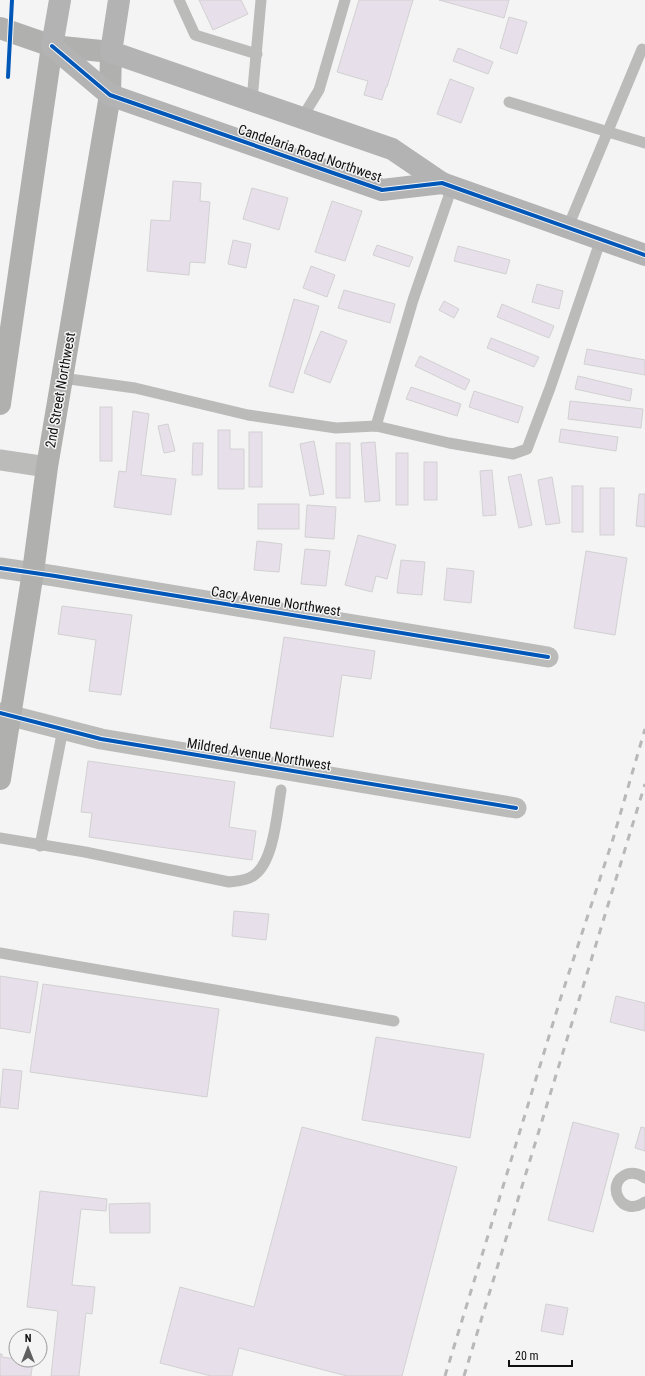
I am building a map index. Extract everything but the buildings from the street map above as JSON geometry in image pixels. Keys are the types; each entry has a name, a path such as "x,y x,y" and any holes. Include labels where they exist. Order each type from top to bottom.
{"main road":[{"path":"0,404 60,0"},
{"name":"2nd Street Northwest","path":"0,779 5,714 33,572 47,467 110,95 111,52 119,0"},
{"name":"Candelaria Road Northwest","path":"0,28 52,46 111,52 392,149 447,185 645,255"},
{"name":"Candelaria Road Northwest","path":"52,46 110,95 382,190 447,185"}],"street":[{"path":"0,460 47,467"},
{"name":"Cacy Avenue Northwest","path":"0,568 33,572 548,657"},
{"name":"Mildred Avenue Northwest","path":"5,714 101,739 516,808"}],"lane":[{"path":"179,0 195,35 256,54"},
{"path":"252,100 261,0"},
{"path":"302,118 319,90 345,0"},
{"path":"568,228 642,49"},
{"path":"509,102 645,143"},
{"path":"376,426 447,185"},
{"path":"62,378 135,388 248,415 336,428 376,426 449,443 513,454 527,449 550,388 601,239"},
{"path":"40,846 62,729"},
{"path":"0,838 40,846 85,852 229,882 241,881 253,876 261,868 272,848 281,790"},
{"path":"0,953 394,1021"},
{"path":"645,1178 635,1173 625,1175 620,1178 617,1183 616,1195 619,1200 628,1207 640,1206 645,1202"}],"railway":[{"path":"445,1376 561,997 613,839 645,729"},
{"path":"464,1376 645,784"}],"cycle path":[{"path":"8,77 12,0"},
{"path":"52,46 110,95 382,190 442,183 645,255"},
{"path":"0,568 548,657"},
{"path":"0,713 101,739 516,808"}]}
